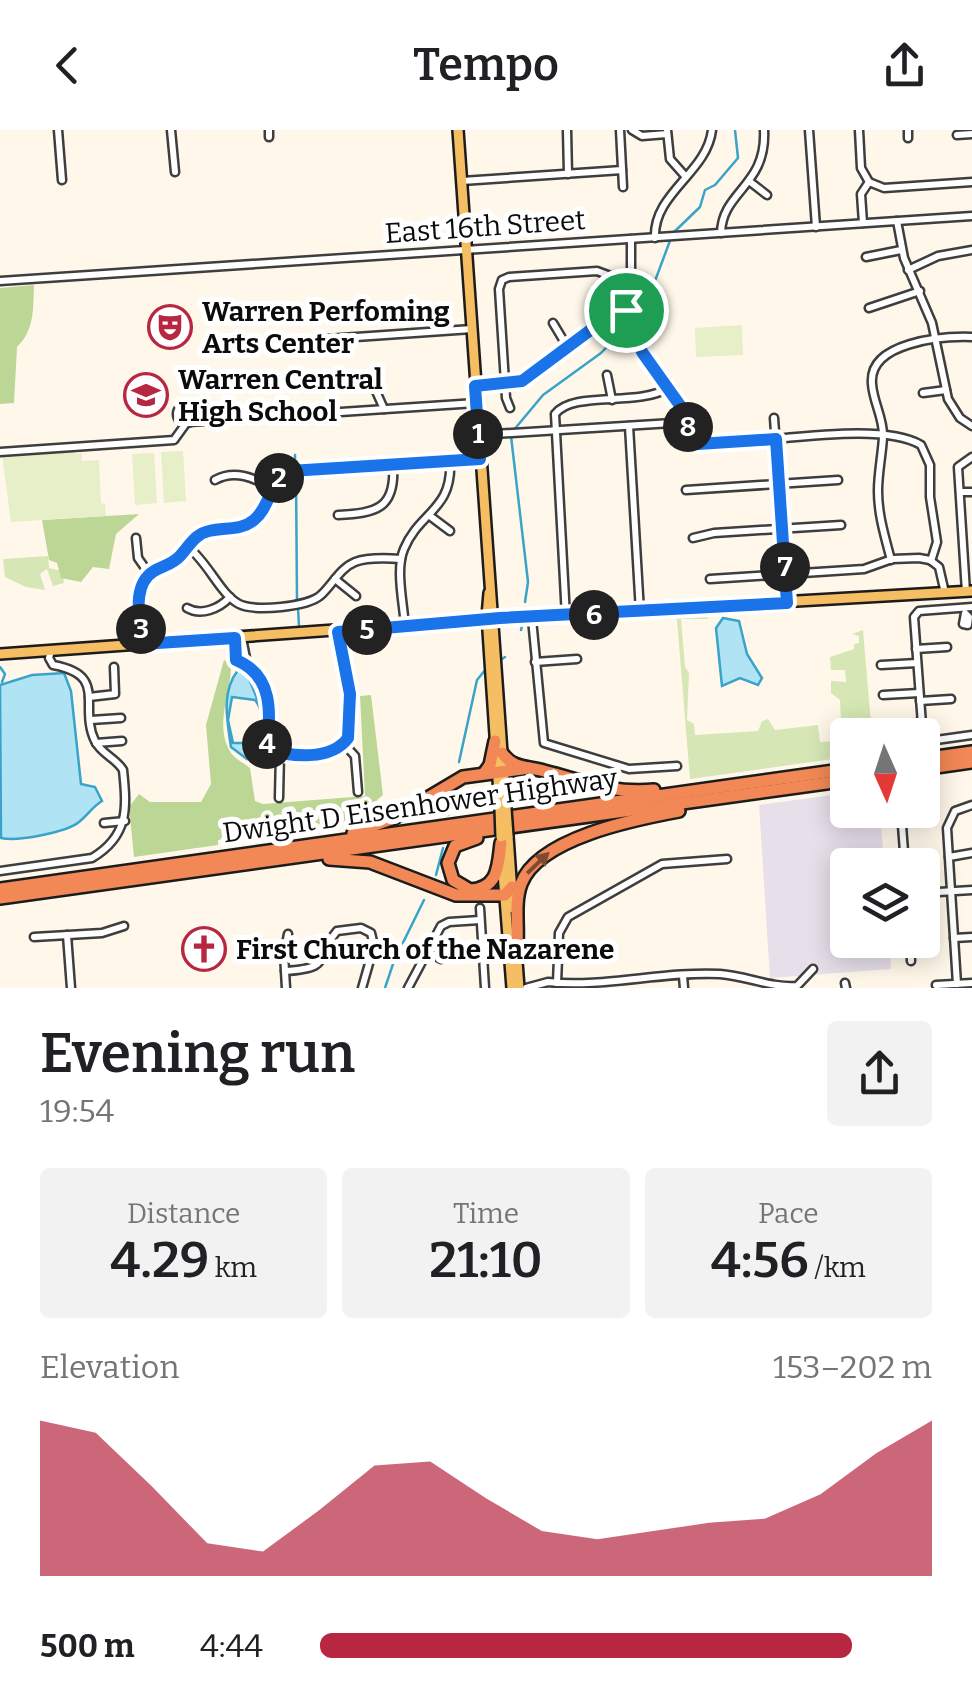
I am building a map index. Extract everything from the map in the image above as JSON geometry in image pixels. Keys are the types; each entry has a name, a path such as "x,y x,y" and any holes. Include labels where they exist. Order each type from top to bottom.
{"highway":[{"path":"495,741 490,764 495,771"},
{"path":"940,756 972,752"},
{"path":"502,753 512,764 585,785 632,792 824,772"},
{"path":"940,766 972,762"},
{"path":"204,860 364,830 394,818 454,781 529,768"},
{"name":"Dwight D Eisenhower Highway","path":"0,889 830,771"},
{"name":"Dwight D Eisenhower Highway","path":"0,898 830,783"},
{"path":"503,839 498,872 489,884 470,890 451,877 448,857 465,840 830,784"},
{"path":"516,954 519,890 526,872 540,858 618,825 703,806"},
{"path":"175,874 348,858 378,865 452,894 481,902 499,900 506,911"},
{"path":"481,902 508,891"}],"main road":[{"path":"458,130 502,753 495,771 503,809 519,988"},
{"path":"0,654 966,592"},
{"path":"493,654 495,741"},
{"path":"508,891 506,911 519,988"}],"street":[{"path":"58,130 62,180"},
{"path":"172,130 175,172"},
{"path":"567,130 568,174"},
{"path":"620,130 624,187"},
{"path":"632,130 642,136 667,132 671,161 686,177"},
{"path":"656,238 658,213 707,151 712,130"},
{"path":"722,233 725,212 763,160 764,130"},
{"path":"809,130 816,227"},
{"path":"859,130 861,168 869,182 884,188 972,182"},
{"path":"957,135 972,134"},
{"path":"462,180 622,170"},
{"path":"749,181 767,195"},
{"path":"863,224 861,196 869,182"},
{"name":"East 16th Street","path":"0,281 972,216"},
{"path":"897,221 901,250 936,339 946,390 956,414 970,425"},
{"path":"475,386 522,381 604,320 629,283 632,239"},
{"path":"866,257 901,250"},
{"path":"908,270 938,256 972,250"},
{"path":"510,408 498,288 501,281 509,277 594,271 629,283"},
{"path":"870,308 920,291"},
{"path":"616,304 630,314 642,352 688,422 689,438 696,444 858,434 915,441 928,455 937,542 932,561"},
{"path":"553,322 568,348"},
{"path":"298,341 472,329"},
{"path":"891,560 878,505 884,436 871,381 874,367 881,358 936,339 972,337"},
{"path":"606,375 612,400"},
{"path":"302,386 364,383 376,389 384,409"},
{"path":"566,616 555,414 565,405 645,398 668,388"},
{"path":"923,392 946,390"},
{"path":"185,421 476,403"},
{"path":"185,421 179,410 184,405 192,407 205,421"},
{"path":"0,452 171,440 178,438 185,421 195,413"},
{"path":"774,418 787,603"},
{"path":"478,435 688,422"},
{"path":"628,426 640,612"},
{"path":"921,718 916,612 966,609 968,564 958,466 972,457"},
{"path":"142,644 139,596 150,575 174,562 205,532 252,522 278,478 290,471 480,459"},
{"path":"405,628 401,559 406,543 448,490 450,461"},
{"path":"338,515 368,513 382,505 392,489 393,465"},
{"path":"215,480 241,475 273,488"},
{"path":"686,490 838,480"},
{"path":"960,492 972,492"},
{"path":"430,516 450,531"},
{"path":"693,538 714,533 842,526"},
{"path":"962,528 972,528"},
{"path":"136,538 138,558 150,575"},
{"path":"188,546 208,564 230,597 250,607 302,604 318,598 348,566 360,560 401,559"},
{"path":"710,579 867,568 891,560 920,558 932,561 943,574 945,593"},
{"path":"335,579 356,596"},
{"path":"187,608 214,609 230,597"},
{"path":"532,619 544,742 629,769 677,766"},
{"path":"238,638 266,695 270,722 267,748 280,753 326,753 348,738 350,702 338,632"},
{"path":"916,648 947,646"},
{"path":"0,871 89,859 102,851 125,821 123,770 96,743 87,685 80,674 56,666 50,660 51,652"},
{"path":"535,662 578,659"},
{"path":"881,665 917,663"},
{"path":"89,697 115,694 114,667"},
{"path":"883,695 951,699"},
{"path":"91,720 121,718"},
{"path":"940,738 972,735"},
{"path":"96,743 122,741"},
{"path":"344,744 355,756 358,792"},
{"path":"280,753 280,798"},
{"path":"957,984 947,824 960,808 972,805"},
{"path":"104,823 125,821"},
{"path":"948,856 972,852"},
{"path":"551,985 559,932 572,914 662,864 727,859"},
{"path":"940,892 972,890"},
{"path":"481,902 484,988"},
{"path":"408,988 444,924 480,920"},
{"path":"34,937 102,933 124,926"},
{"path":"285,971 317,966 339,930 362,928 375,935 362,988"},
{"path":"286,988 288,934"},
{"path":"67,935 71,988"},
{"path":"954,938 972,937"},
{"path":"426,951 442,959"},
{"path":"519,988 718,974 759,979 775,987 798,986 813,969"},
{"path":"683,976 684,988"},
{"path":"936,985 972,982"}],"shaded area":[{"path":"830,795 830,828 881,828 883,848 830,848 830,958 890,958 891,969 770,978 759,805"}],"green space":[{"path":"34,285 30,326 17,347 14,403 0,404 0,288"},
{"path":"742,325 743,355 696,357 695,328"},
{"path":"183,451 186,501 164,503 161,452"},
{"path":"82,453 82,461 99,460 101,503 105,504 106,516 11,522 2,455"},
{"path":"154,453 157,503 135,505 132,454"},
{"path":"139,514 116,534 109,569 93,567 81,582 61,578 57,563 49,560 42,520"},
{"path":"48,556 49,568 62,571 64,583 53,586 47,569 40,574 45,590 26,587 5,577 3,559"},
{"path":"703,613 709,619 681,619 685,667 689,673 687,720 694,724 695,735 758,731 762,721 768,719 775,730 818,725 820,742 830,742 830,759 690,779 677,620 673,616"},
{"path":"863,630 871,718 841,718 840,700 831,693 831,681 846,682 845,670 831,670 830,657 854,649 859,636 852,634"},
{"path":"224,660 231,664 223,720 226,742 233,755 250,768 255,801 263,804 365,796 360,696 371,695 383,795 369,807 364,819 286,834 218,840 218,845 134,857 129,807 139,794 150,802 201,802 211,784 206,725"}],"water":[{"path":"723,618 739,621 747,654 762,678 758,685 740,678 722,686 716,628"},
{"path":"238,670 245,670 255,692 262,726 247,759 231,747 227,707 233,679"},
{"path":"64,673 71,691 81,784 95,787 102,801 79,822 64,829 30,837 1,838 0,685 32,675"}],"waterway":[{"path":"673,233 700,207 705,190 715,185 738,158 735,130"},
{"path":"636,318 649,297 671,238"},
{"path":"513,431 543,395 601,353 629,324"},
{"path":"511,436 528,582 525,602"},
{"path":"295,455 295,467"},
{"path":"296,474 297,600"},
{"path":"298,608 299,627"},
{"path":"521,630 522,626"},
{"path":"0,667 5,674 2,682"},
{"path":"459,762 477,680 486,669"},
{"path":"448,815 451,800"},
{"path":"436,875 443,848"},
{"path":"385,988 424,900"}],"place":[{"name":"Warren Perfoming Arts Center","path":"170,327"},
{"name":"Warren Central High School","path":"146,395"},
{"name":"First Church of the Nazarene","path":"204,949"}],"route":[{"path":"616,304 626,310 642,352 684,411 692,441 698,444 776,439 787,603 500,618 338,632 350,694 348,738 339,748 318,754 290,755 267,749 270,722 263,684 256,670 236,660 235,638 142,644 139,596 146,578 174,562 199,534 238,528 253,521 276,482 286,473 480,459 475,386 520,383 604,320 616,304"}]}
